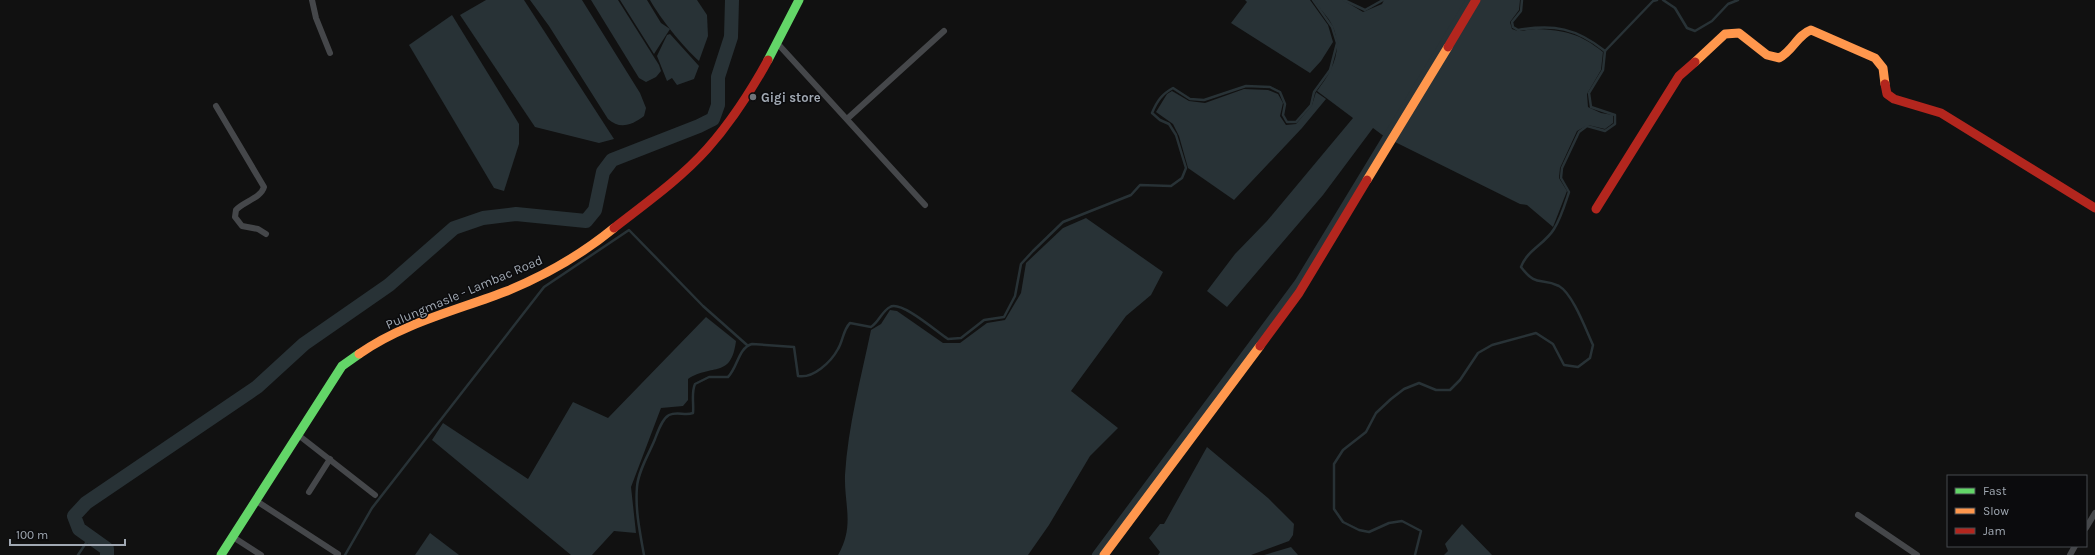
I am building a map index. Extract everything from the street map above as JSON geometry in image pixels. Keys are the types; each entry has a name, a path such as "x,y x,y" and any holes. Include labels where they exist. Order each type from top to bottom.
{"street":[{"path":"312,0 316,18 330,53"},
{"name":"Pulungmasle - Lambac Road","path":"222,555 255,500 334,376 342,366 355,356 425,321 533,280 573,258 628,218 689,168 708,148 746,98 778,44 800,0"},
{"path":"1104,555 1299,293 1476,0"},
{"path":"847,119 944,30"},
{"path":"1596,209 1679,76 1725,34 1735,32 1741,34 1766,55 1779,58 1786,56 1800,34 1811,30 1846,47 1875,58 1883,68 1887,94 1894,99 1941,113 2095,208"},
{"path":"778,44 925,205"},
{"path":"216,106 264,187 260,193 236,210 235,217 242,226 258,229 266,234"},
{"path":"297,434 375,495"},
{"path":"309,492 330,459"},
{"path":"255,500 338,554"},
{"path":"2087,526 2095,513"},
{"path":"1858,515 1917,555"},
{"path":"233,537 261,555"}],"shaded area":[{"path":"486,0 524,0 614,139 599,143 535,127 460,15"},
{"path":"530,0 582,0 640,93 646,108 644,116 635,122 626,125 617,124 608,119 549,26"},
{"path":"591,0 618,0 659,65 661,71 656,77 646,82 639,78"},
{"path":"620,0 647,0 661,23 670,29 654,54"},
{"path":"650,0 697,0 707,15 708,36 699,61 672,32"},
{"path":"1245,0 1310,0 1328,25 1333,42 1321,61 1310,73 1231,23 1247,2"},
{"path":"1314,0 1343,0 1363,12 1382,4 1384,0 1468,0 1385,137 1373,128 1323,195 1227,307 1207,291 1235,254 1267,221 1353,118 1317,91 1332,68 1335,60 1337,43 1332,25"},
{"path":"1479,0 1520,0 1519,10 1510,22 1512,29 1521,31 1536,29 1556,30 1572,34 1587,41 1603,52 1601,70 1587,94 1588,107 1601,113 1613,115 1613,123 1605,129 1588,125 1577,131 1560,168 1559,178 1567,191 1553,227 1527,205 1520,204 1395,142"},
{"path":"452,15 519,124 519,144 504,191 494,188 409,45"},
{"path":"670,34 699,66 694,79 677,85 672,78 667,81 657,56 667,35"},
{"path":"1244,89 1268,90 1278,94 1283,103 1280,116 1286,125 1296,124 1312,105 1316,92 1326,99 1302,128 1234,200 1188,168 1179,136 1173,124 1156,112 1167,94 1172,91 1189,101 1205,103"},
{"path":"1086,218 1163,272 1151,295 1126,316 1071,391 1118,428 1090,456 1049,525 1028,555 838,555 846,534 848,515 845,475 849,438 855,402 871,330 881,324 890,310 897,311 943,343 960,343 987,323 1005,320 1021,293 1026,263 1063,228"},
{"path":"706,317 736,341 734,353 730,361 725,366 697,374 688,379 688,400 683,406 661,408 631,487 636,533 614,531 592,555 571,555 432,440 443,423 528,479 573,402 608,418"},
{"path":"1207,447 1268,498 1294,524 1293,535 1289,541 1251,555 1158,555 1160,552 1149,538 1160,524 1164,524"},
{"path":"1462,524 1492,555 1444,555 1448,551 1445,544"},
{"path":"430,533 459,555 415,555"},
{"path":"1291,547 1298,555 1264,555"}],"waterway":[{"path":"107,555 107,549 79,529 74,516 86,503 257,387 304,344 389,285 454,228 483,218 516,214 586,221 595,210 603,172 612,160 699,126 713,119 718,105 718,77 731,37 732,0"},
{"path":"644,555 638,521 637,487 639,475 664,419 672,414 693,413 693,394 695,384 709,377 728,377 744,349 752,344 794,347 798,376 810,375 826,364 835,354 850,323 871,327 890,307 895,306 910,312 948,339 961,338 984,320 1004,317 1015,296 1021,264 1063,222 1131,195 1140,185 1171,186 1182,178 1186,168 1176,135 1169,124 1160,120 1152,113 1160,98 1169,90 1173,88 1190,99 1204,100 1246,86 1270,87 1280,92 1285,104 1283,115 1287,122 1296,122 1311,105 1314,92 1330,70 1337,43 1332,27 1313,0"},
{"path":"1344,0 1365,10 1383,0"},
{"path":"1096,555 1298,283 1470,0"},
{"path":"1522,0 1521,11 1512,22 1513,27 1518,30 1531,28 1554,28 1564,30 1584,37 1605,51"},
{"path":"1415,555 1421,531 1402,521 1389,523 1369,532 1359,530 1343,522 1334,509 1334,464 1343,450 1366,432 1376,413 1404,389 1419,383 1436,390 1450,390 1460,380 1478,353 1492,345 1536,333 1553,344 1564,365 1578,367 1590,358 1593,345 1579,313 1569,296 1564,290 1553,283 1531,278 1521,267 1527,256 1550,234 1561,216 1569,192 1561,178 1562,168 1579,132 1587,126 1605,131 1615,124 1615,115 1591,107 1589,93 1603,70 1605,51 1653,1 1657,0"},
{"path":"1663,0 1675,8 1687,28 1695,31 1712,21 1728,4 1738,0"},
{"path":"345,555 372,508 544,287 629,230 703,306 747,345"},
{"path":"78,555 90,537"}],"traffic: fast":[{"path":"768,60 799,0"},
{"path":"221,555 342,366 359,354"}],"traffic: slow":[{"path":"1695,62 1725,34 1739,33 1767,55 1779,58 1784,55 1806,32 1811,30 1875,58 1883,68 1885,84"},
{"path":"1367,180 1448,47"},
{"path":"359,354 376,343 412,325 507,291 536,278 576,256 614,228"},
{"path":"1104,555 1260,346"}],"traffic: jam":[{"path":"1448,47 1476,0"},
{"path":"614,228 674,181 697,160 740,106 768,60"},
{"path":"1596,209 1679,76 1695,62"},
{"path":"1885,84 1887,94 1894,99 1941,113 2095,208"},
{"path":"1260,346 1299,293 1367,180"}],"place":[{"name":"Gigi store","path":"753,97"}]}
